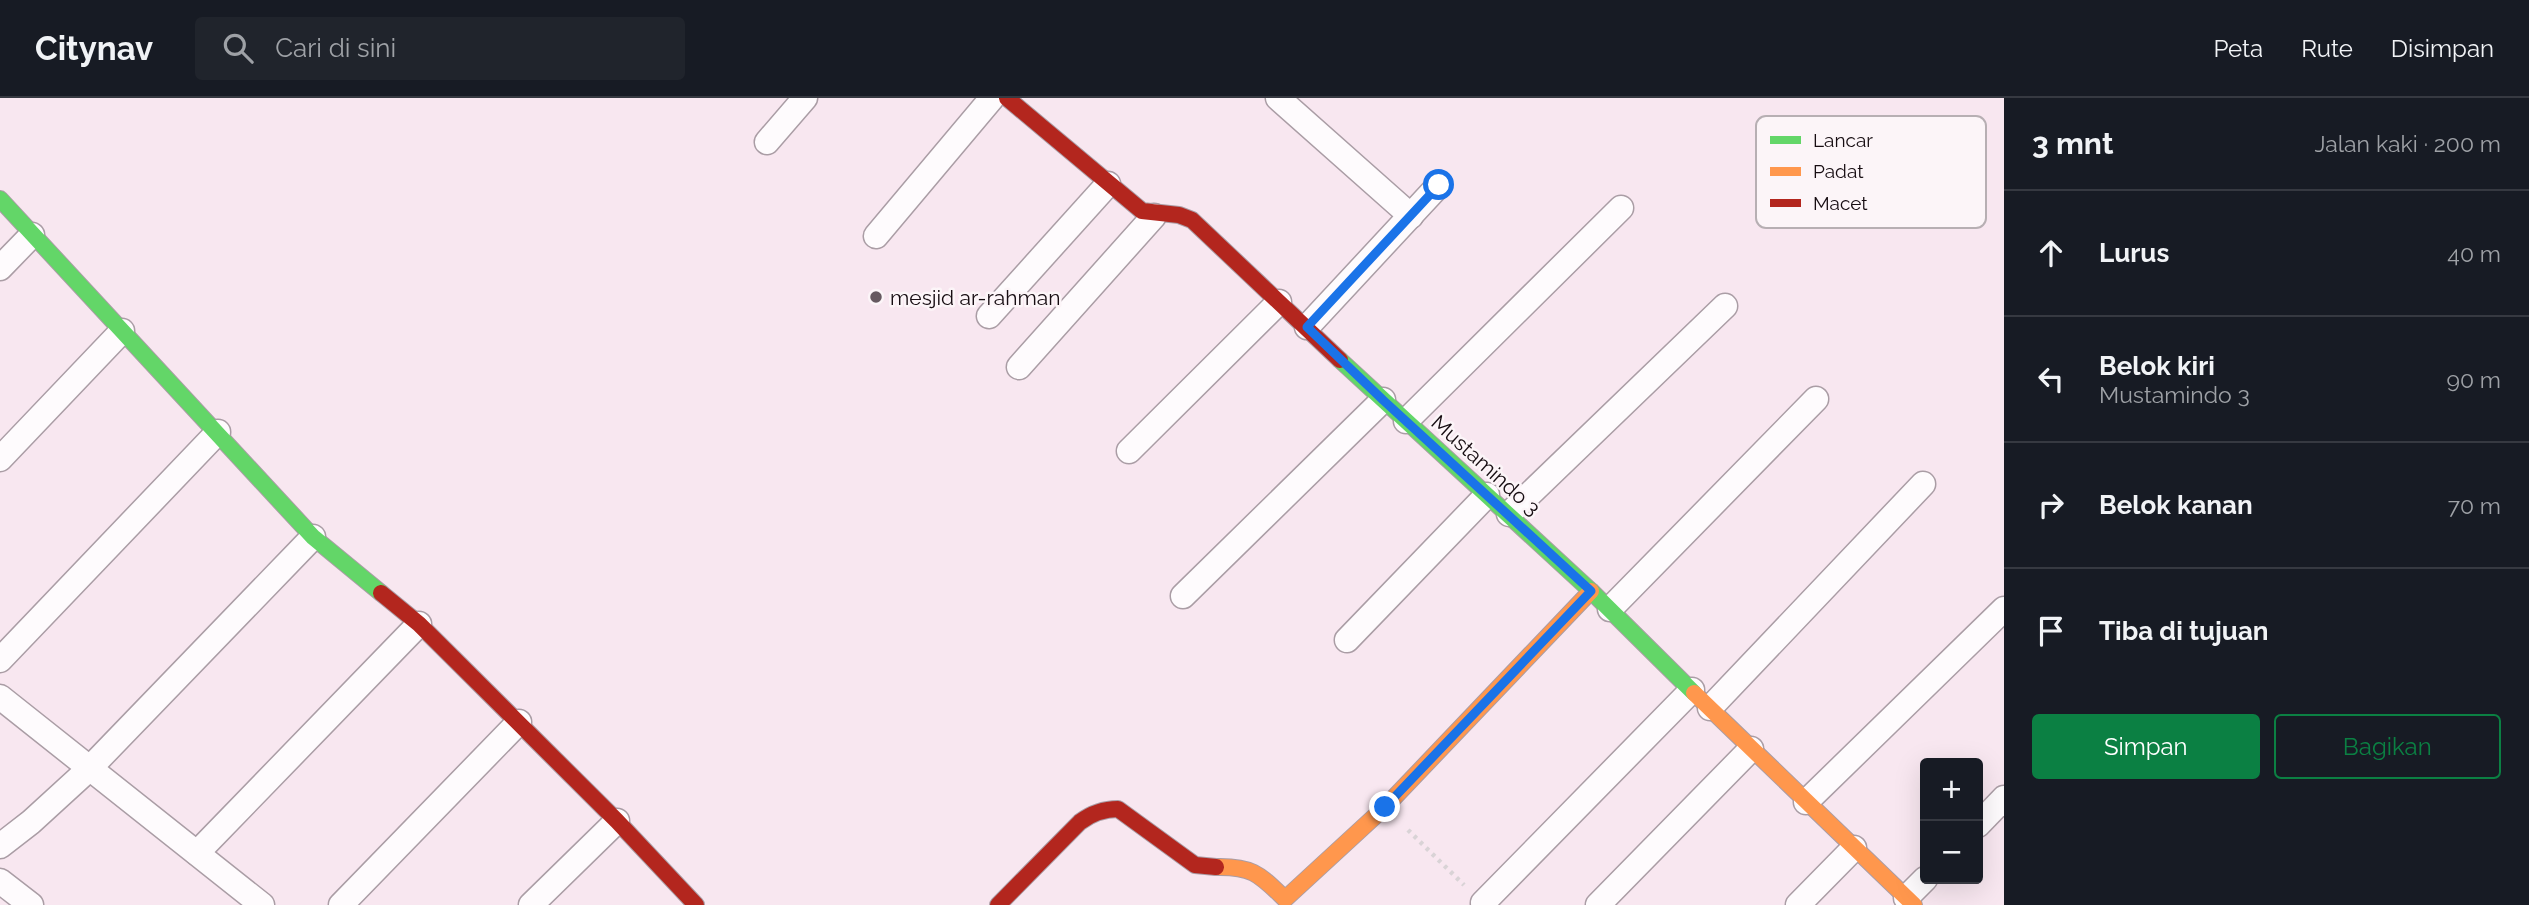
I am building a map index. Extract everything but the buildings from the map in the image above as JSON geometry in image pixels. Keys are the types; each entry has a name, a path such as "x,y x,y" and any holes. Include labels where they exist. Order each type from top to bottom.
{"street":[{"path":"767,142 805,98"},
{"path":"876,236 992,98"},
{"path":"1007,98 1108,184 1142,211 1154,216 1019,367"},
{"path":"1278,98 1411,216"},
{"path":"989,316 1108,184"},
{"path":"1307,327 1439,185"},
{"path":"0,199 313,537 419,624 617,821 696,905"},
{"path":"1406,421 1621,208"},
{"name":"Mustamindo 3","path":"1154,216 1171,212 1192,220 1610,609 1910,901"},
{"path":"0,268 32,235"},
{"path":"1129,451 1279,302"},
{"path":"1509,514 1725,306"},
{"path":"0,459 122,331"},
{"path":"1610,609 1816,399"},
{"path":"1183,596 1383,400"},
{"path":"0,660 218,432"},
{"path":"1710,708 1923,484"},
{"path":"1347,640 1487,495"},
{"path":"0,846 31,822 89,769 313,537"},
{"path":"998,905 1080,822 1093,811 1104,808 1118,809 1195,865 1207,869 1246,868 1259,875 1288,902 1385,807 1591,591"},
{"path":"1806,802 2004,609"},
{"path":"197,853 419,624"},
{"path":"1483,903 1692,690"},
{"path":"0,698 262,905"},
{"path":"341,905 519,722"},
{"path":"1598,905 1751,749"},
{"path":"1982,821 2004,797"},
{"path":"531,905 617,821"},
{"path":"1798,905 1854,848"},
{"path":"0,881 31,905"},
{"path":"1910,901 1922,884"}],"path":[{"path":"1385,807 1483,903"}],"traffic: fast":[{"path":"0,199 313,537 381,593"},
{"path":"1340,360 1591,591 1694,693"}],"traffic: slow":[{"path":"1216,867 1247,870 1269,884 1285,899 1385,807 1591,591"},
{"path":"1694,693 1914,905"}],"traffic: jam":[{"path":"1007,98 1142,211 1179,215 1192,220 1340,360"},
{"path":"381,593 419,624 617,821 696,905"},
{"path":"998,905 1080,822 1107,810 1118,809 1195,865 1216,867"}],"place":[{"name":"mesjid ar-rahman","path":"876,297"}],"route":[{"path":"1385,807 1591,591 1307,327 1439,185"}]}
